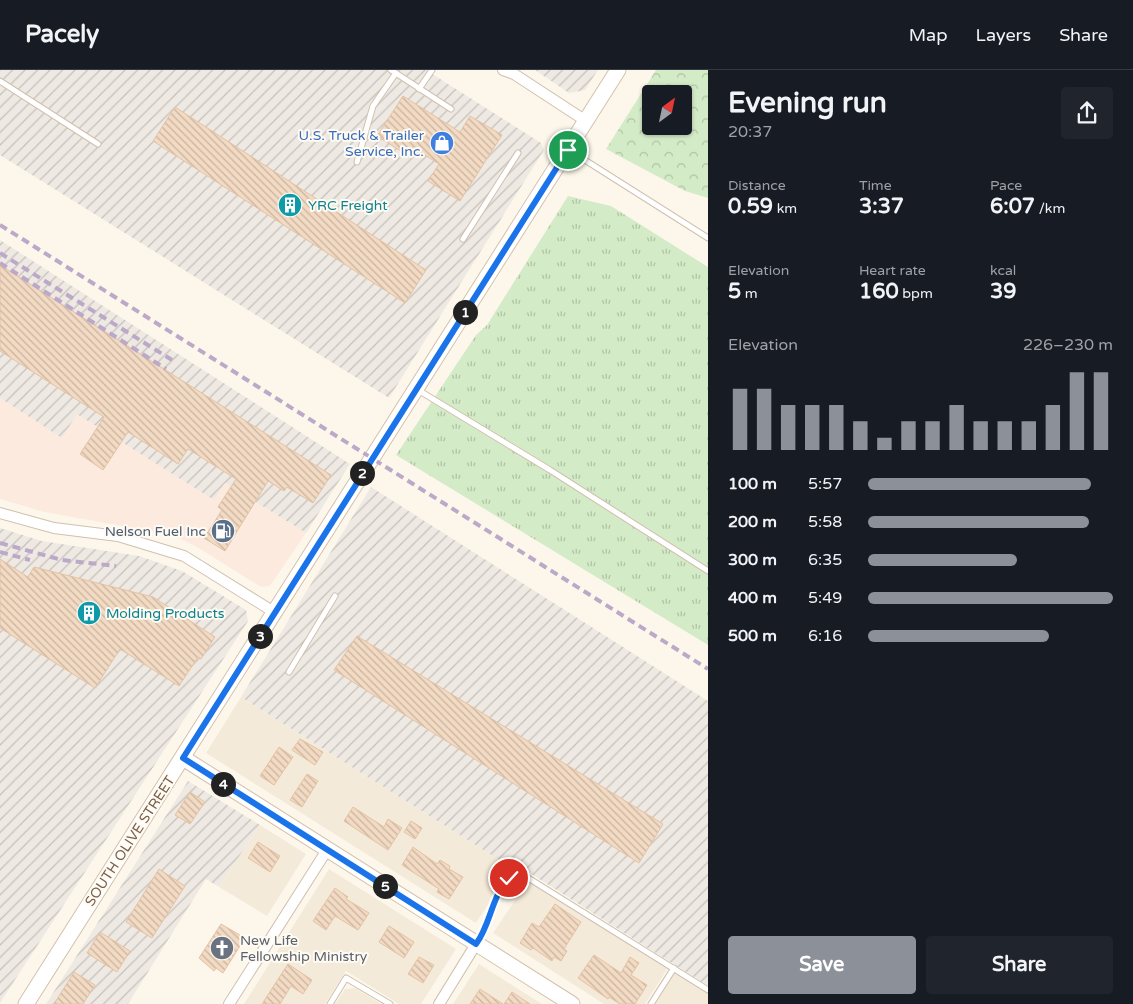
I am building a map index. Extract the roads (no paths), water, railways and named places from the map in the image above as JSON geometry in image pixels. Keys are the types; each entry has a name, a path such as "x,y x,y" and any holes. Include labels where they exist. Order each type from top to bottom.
{"street":[{"path":"503,70 514,74 586,121"},
{"name":"SOUTH OLIVE STREET","path":"26,1004 618,70"},
{"path":"0,513 54,528 118,536 184,556 274,612"},
{"path":"183,758 572,1004"},
{"path":"229,1004 327,850"},
{"path":"439,1004 476,944"}],"lane":[{"path":"419,88 432,70"},
{"path":"357,162 373,106 393,72 451,109"},
{"path":"0,81 98,144"},
{"path":"568,150 708,238"},
{"path":"463,239 518,153"},
{"path":"416,389 550,470 708,571"},
{"path":"289,672 335,596"},
{"path":"476,944 485,933 495,899 504,883 516,876 525,876 708,990"},
{"path":"651,1004 674,968"},
{"path":"330,1004 346,978 390,1004"}],"railway":[{"path":"0,225 708,669"},
{"path":"0,253 172,360"},
{"path":"0,263 166,369"},
{"path":"0,543 62,560 116,566"},
{"path":"0,552 30,560"}],"place":[{"name":"U.S. Truck & Trailer Service, Inc.","path":"442,143"},
{"name":"YRC Freight","path":"290,205"},
{"name":"Nelson Fuel Inc","path":"223,531"},
{"name":"Molding Products","path":"89,613"},
{"name":"New Life Fellowship Ministry","path":"222,948"}]}
